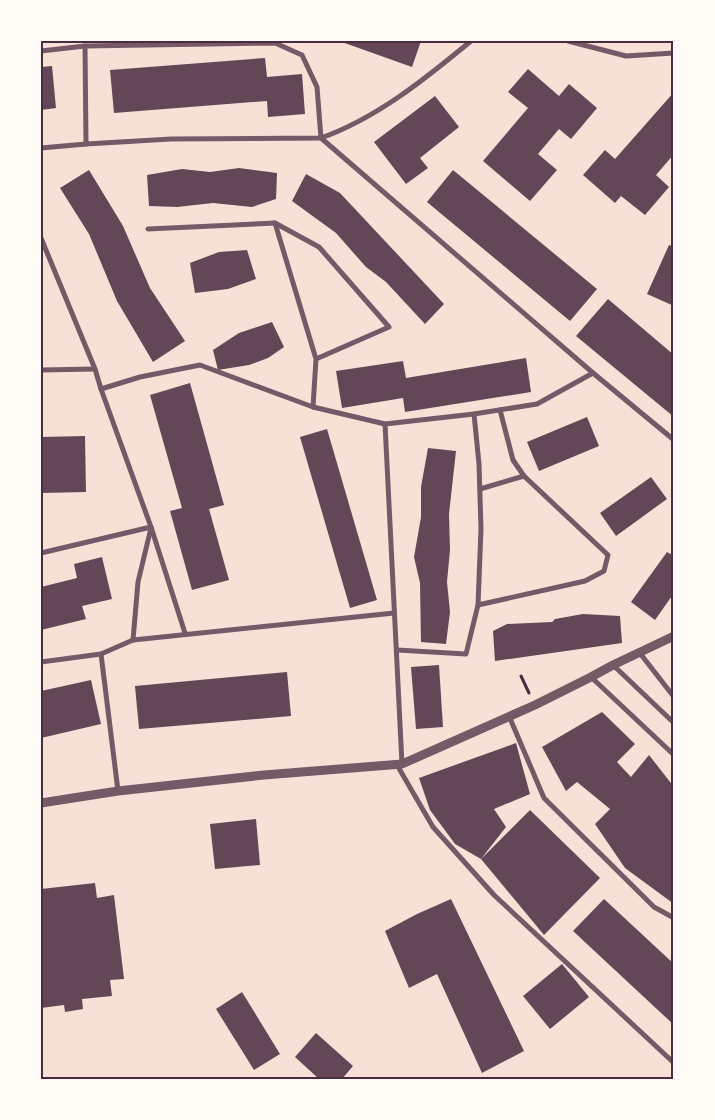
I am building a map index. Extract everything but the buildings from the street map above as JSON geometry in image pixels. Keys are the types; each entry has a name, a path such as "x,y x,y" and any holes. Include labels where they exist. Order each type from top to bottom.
{"street":[{"path":"41,148 171,139 321,138 342,131 391,103 471,41"},
{"path":"568,41 626,56 674,53"},
{"path":"41,51 85,46 275,42 302,55 316,87 321,138 593,373 674,440"},
{"path":"85,46 86,144"},
{"path":"275,223 316,359 313,408"},
{"path":"148,229 275,223 319,247 389,327 316,359"},
{"path":"41,238 95,369 151,527 185,634"},
{"path":"101,389 140,377 200,365 313,408 385,424 474,414 537,404 593,373"},
{"path":"41,370 95,369"},
{"path":"478,605 585,581 604,571 608,555 524,476 513,460 500,410"},
{"path":"397,650 466,654 478,605 481,529 479,464 474,414"},
{"path":"385,424 397,650 399,764 433,827 494,895 674,1063"},
{"path":"480,489 524,476"},
{"path":"41,553 151,527"},
{"path":"133,640 138,582 151,527"},
{"path":"41,662 101,654 133,640 394,613"},
{"path":"41,803 118,792 264,776 399,764 509,716 674,636"},
{"path":"639,652 674,697"},
{"path":"101,654 118,792"},
{"path":"613,665 674,723"},
{"path":"591,677 674,755"},
{"path":"509,716 544,798 654,907 674,918"}]}
